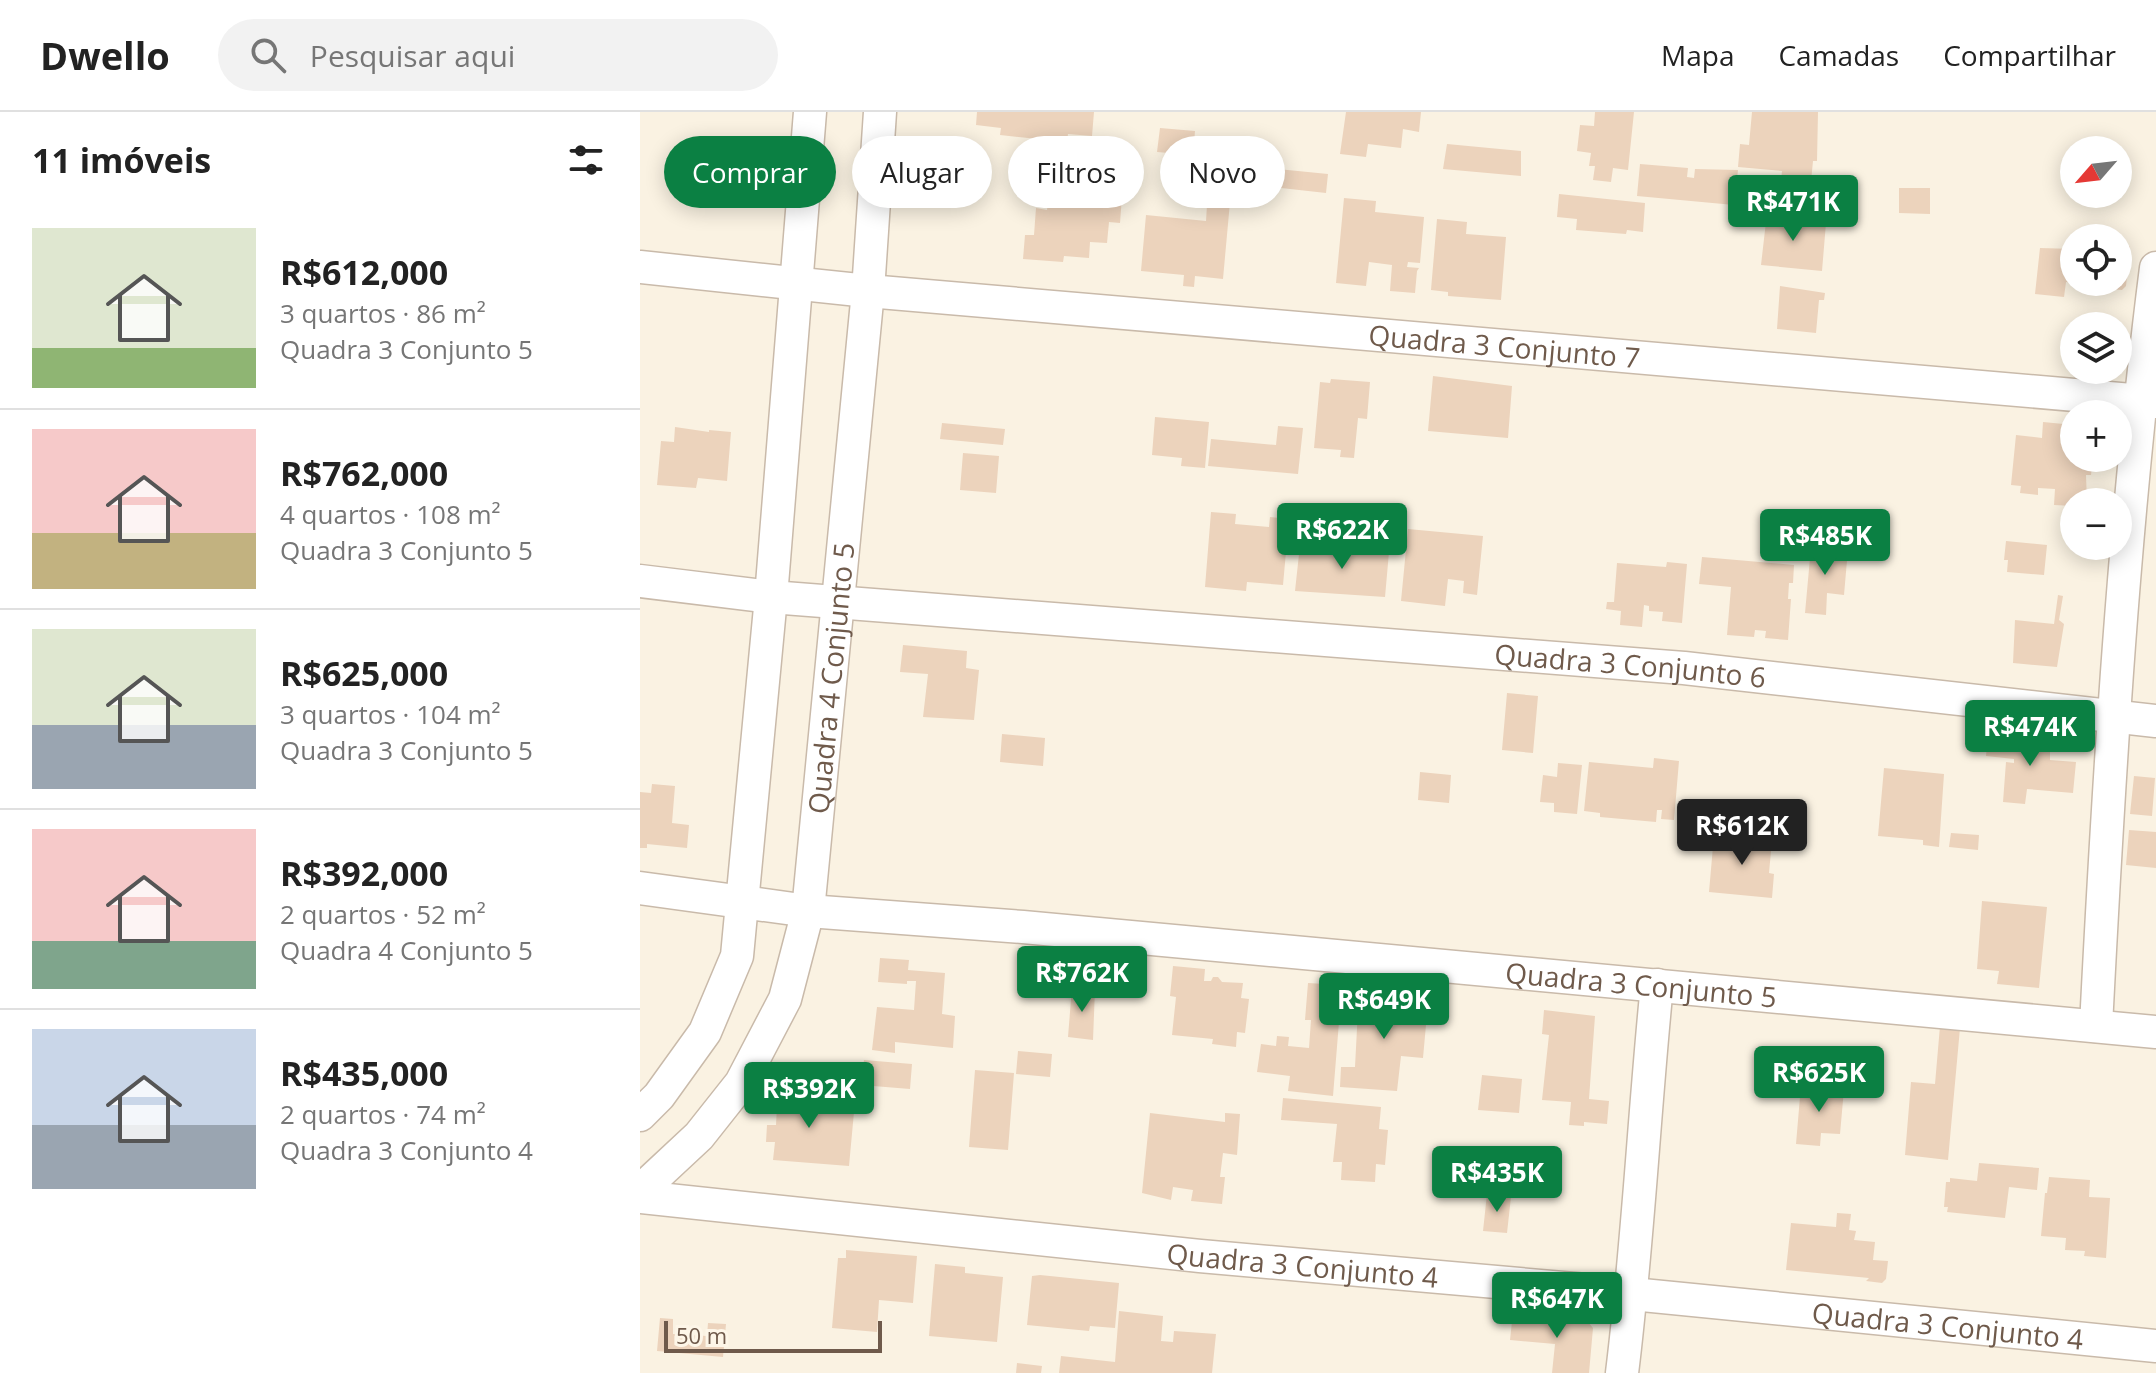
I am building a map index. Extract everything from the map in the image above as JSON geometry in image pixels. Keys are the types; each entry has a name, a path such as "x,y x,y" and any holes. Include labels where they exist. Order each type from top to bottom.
{"street":[{"path":"640,1115 659,1096 705,1032 737,956 771,597 810,112"},
{"name":"Quadra 4 Conjunto 5","path":"640,1191 699,1136 741,1083 785,999 808,911 868,291 880,112"},
{"name":"Quadra 3 Conjunto 7","path":"640,267 796,285 2148,401"},
{"path":"2096,1026 2112,717 2148,401 2156,268"},
{"name":"Quadra 3 Conjunto 6","path":"640,581 771,597 1684,668 2156,721"},
{"path":"640,888 744,902"},
{"name":"Quadra 3 Conjunto 5","path":"744,902 808,911 1023,927 2156,1032"},
{"path":"1622,1373 1632,1294 1657,985"},
{"name":"Quadra 3 Conjunto 4","path":"640,1197 1200,1256 1632,1294 2156,1346"}],"building":[{"path":"977,112 1094,112 1092,136 1010,136 1000,135 1001,128 976,125"},
{"path":"1346,112 1421,112 1419,132 1403,129 1401,148 1368,144 1366,157 1340,154"},
{"path":"1595,112 1634,112 1628,170 1613,168 1611,182 1593,180 1595,166 1589,166 1591,153 1577,151 1580,125 1594,126"},
{"path":"1752,112 1818,112 1817,161 1813,161 1810,192 1793,190 1794,181 1781,180 1782,171 1738,167 1740,144 1749,145"},
{"path":"1160,128 1195,131 1195,136 1160,136 1160,152 1157,152"},
{"path":"1447,144 1521,151 1521,176 1443,169"},
{"path":"1640,164 1688,168 1687,177 1694,178 1695,169 1738,170 1734,205 1637,196"},
{"path":"1285,170 1328,174 1326,193 1285,188"},
{"path":"1899,188 1930,188 1930,214 1899,213"},
{"path":"1559,194 1645,203 1643,232 1627,230 1626,234 1576,230 1577,219 1557,217"},
{"path":"1344,198 1376,201 1375,212 1424,217 1420,263 1408,262 1407,267 1419,268 1415,293 1390,291 1392,265 1369,262 1366,286 1336,283"},
{"path":"1036,208 1121,208 1120,223 1109,222 1107,243 1090,242 1089,258 1064,256 1063,262 1023,259 1025,235 1034,235"},
{"path":"1207,208 1229,208 1223,279 1195,276 1194,287 1183,286 1184,275 1141,271 1146,215 1206,221"},
{"path":"1767,213 1789,215 1788,219 1826,223 1822,271 1761,265"},
{"path":"1437,219 1467,222 1466,234 1506,237 1501,300 1448,296 1448,292 1431,290"},
{"path":"2040,248 2060,249 2060,296 2064,297 2035,294"},
{"path":"1780,286 1825,293 1824,300 1819,300 1816,333 1777,329"},
{"path":"1433,376 1512,386 1508,438 1428,431"},
{"path":"1331,379 1370,382 1367,419 1358,418 1354,458 1340,457 1341,450 1314,448 1320,382 1330,383"},
{"path":"1155,417 1209,422 1205,468 1181,466 1182,458 1152,455"},
{"path":"2043,422 2060,424 2060,472 2091,472 2091,475 2086,475 2086,488 2060,488 2060,505 2054,505 2055,489 2038,488 2038,495 2020,493 2021,486 2011,485 2016,435 2042,438"},
{"path":"942,423 1005,429 1003,445 940,439"},
{"path":"1278,426 1303,428 1298,474 1208,466 1211,439 1276,445"},
{"path":"675,427 731,432 727,481 698,478 696,488 657,485 661,441 674,442"},
{"path":"963,453 999,456 996,493 960,490"},
{"path":"1211,512 1236,514 1235,524 1269,527 1270,517 1289,519 1283,585 1247,582 1246,591 1205,587"},
{"path":"1408,529 1483,536 1477,595 1463,593 1464,581 1448,579 1445,606 1401,601"},
{"path":"2006,541 2047,545 2044,575 2007,572 2008,560 2004,560"},
{"path":"1300,545 1389,552 1385,597 1295,591"},
{"path":"1811,547 1848,549 1844,595 1827,593 1826,615 1805,613"},
{"path":"1702,557 1794,565 1793,583 1789,583 1788,640 1765,638 1766,631 1755,630 1754,637 1727,635 1731,587 1699,584"},
{"path":"1667,562 1687,564 1682,623 1662,621 1663,612 1649,611 1649,606 1644,605 1642,627 1620,625 1621,611 1606,609 1607,602 1614,602 1617,563 1666,567"},
{"path":"2058,595 2063,596 2059,620 2064,624 2057,667 2013,663 2015,620 2054,624"},
{"path":"903,645 967,651 966,668 979,670 974,720 923,717 928,674 900,672"},
{"path":"1507,693 1538,696 1533,753 1502,750"},
{"path":"1002,734 1045,738 1043,766 1000,762"},
{"path":"1988,734 2039,738 2038,749 2050,750 2050,760 2076,762 2073,793 2027,789 2025,804 2003,802 2006,762 2014,763 2014,759 1986,756"},
{"path":"1654,758 1679,761 1674,820 1661,819 1662,810 1657,810 1656,822 1600,817 1600,813 1584,811 1589,762 1653,768"},
{"path":"1558,763 1582,765 1577,814 1554,812 1554,803 1540,802 1543,775 1557,777"},
{"path":"1884,768 1944,774 1939,847 1923,845 1923,840 1878,836"},
{"path":"1420,772 1451,775 1449,803 1418,800"},
{"path":"2134,776 2155,778 2152,816 2130,814"},
{"path":"652,784 675,786 672,823 689,825 687,848 647,844 647,848 640,848 640,792 651,793"},
{"path":"2129,830 2156,832 2156,868 2126,865"},
{"path":"1951,833 1979,835 1978,850 1949,847"},
{"path":"1714,835 1772,840 1769,873 1774,874 1772,898 1709,892"},
{"path":"1982,901 2047,907 2039,988 1997,984 1999,971 1977,969"},
{"path":"880,958 909,960 908,970 945,973 942,1014 955,1016 953,1048 895,1042 895,1053 872,1050 877,1007 914,1010 916,981 907,981 907,984 878,982"},
{"path":"1173,966 1205,969 1204,981 1218,977 1222,982 1243,983 1241,998 1249,999 1245,1033 1237,1032 1236,1047 1212,1044 1213,1039 1172,1035 1176,997 1170,996"},
{"path":"1308,983 1342,985 1333,1096 1288,1091 1290,1076 1257,1072 1261,1044 1276,1046 1277,1036 1289,1037 1288,1046 1309,1048 1311,1020 1305,1020"},
{"path":"1072,987 1095,989 1093,1040 1068,1037"},
{"path":"1359,990 1393,993 1392,997 1410,999 1409,1012 1427,1014 1423,1058 1401,1056 1397,1091 1340,1087 1341,1067 1355,1067"},
{"path":"1544,1010 1595,1016 1589,1099 1609,1101 1607,1124 1584,1122 1584,1126 1569,1125 1571,1102 1542,1100 1549,1035 1542,1034"},
{"path":"1940,1026 1960,1028 1948,1160 1905,1155 1911,1082 1935,1084"},
{"path":"1018,1051 1052,1054 1050,1077 1016,1074"},
{"path":"864,1060 912,1064 910,1089 861,1085"},
{"path":"975,1070 1014,1073 1008,1150 969,1147"},
{"path":"1482,1075 1522,1079 1519,1113 1478,1110"},
{"path":"787,1079 807,1085 805,1108 854,1112 849,1166 773,1160 775,1142 766,1142 767,1125 776,1125 777,1106 769,1105"},
{"path":"1801,1085 1844,1089 1840,1134 1821,1133 1820,1146 1796,1144"},
{"path":"1283,1098 1381,1107 1379,1129 1388,1130 1385,1165 1376,1164 1375,1182 1341,1180 1342,1162 1333,1162 1337,1124 1281,1120"},
{"path":"1150,1113 1225,1122 1225,1113 1240,1114 1237,1155 1223,1153 1220,1177 1225,1177 1222,1204 1191,1201 1193,1190 1173,1187 1171,1200 1142,1193"},
{"path":"1979,1163 2039,1168 2037,1190 2009,1187 2005,1218 1947,1212 1948,1207 1944,1207 1946,1182 1950,1182 1950,1178 1977,1181"},
{"path":"2049,1177 2090,1180 2089,1197 2110,1198 2106,1258 2084,1256 2085,1251 2065,1250 2066,1238 2041,1236"},
{"path":"1487,1194 1511,1197 1507,1233 1483,1231"},
{"path":"1837,1213 1851,1214 1849,1230 1856,1231 1854,1240 1875,1242 1873,1260 1888,1261 1886,1279 1882,1283 1866,1281 1869,1278 1786,1270 1791,1223 1836,1227"},
{"path":"846,1250 917,1256 913,1303 879,1300 877,1332 832,1328 838,1258 846,1258"},
{"path":"935,1264 965,1267 965,1273 1003,1277 997,1342 929,1336"},
{"path":"1032,1276 1119,1283 1115,1328 1090,1326 1089,1331 1027,1325"},
{"path":"1119,1311 1163,1316 1161,1341 1173,1342 1174,1331 1216,1334 1212,1373 1059,1373 1061,1356 1115,1362"},
{"path":"1513,1312 1588,1322 1593,1328 1589,1373 1552,1373 1555,1344 1510,1340"},
{"path":"660,1318 673,1319 673,1334 707,1336 708,1323 726,1324 723,1357 657,1351"},
{"path":"1017,1363 1042,1366 1041,1373 1016,1373"}]}
